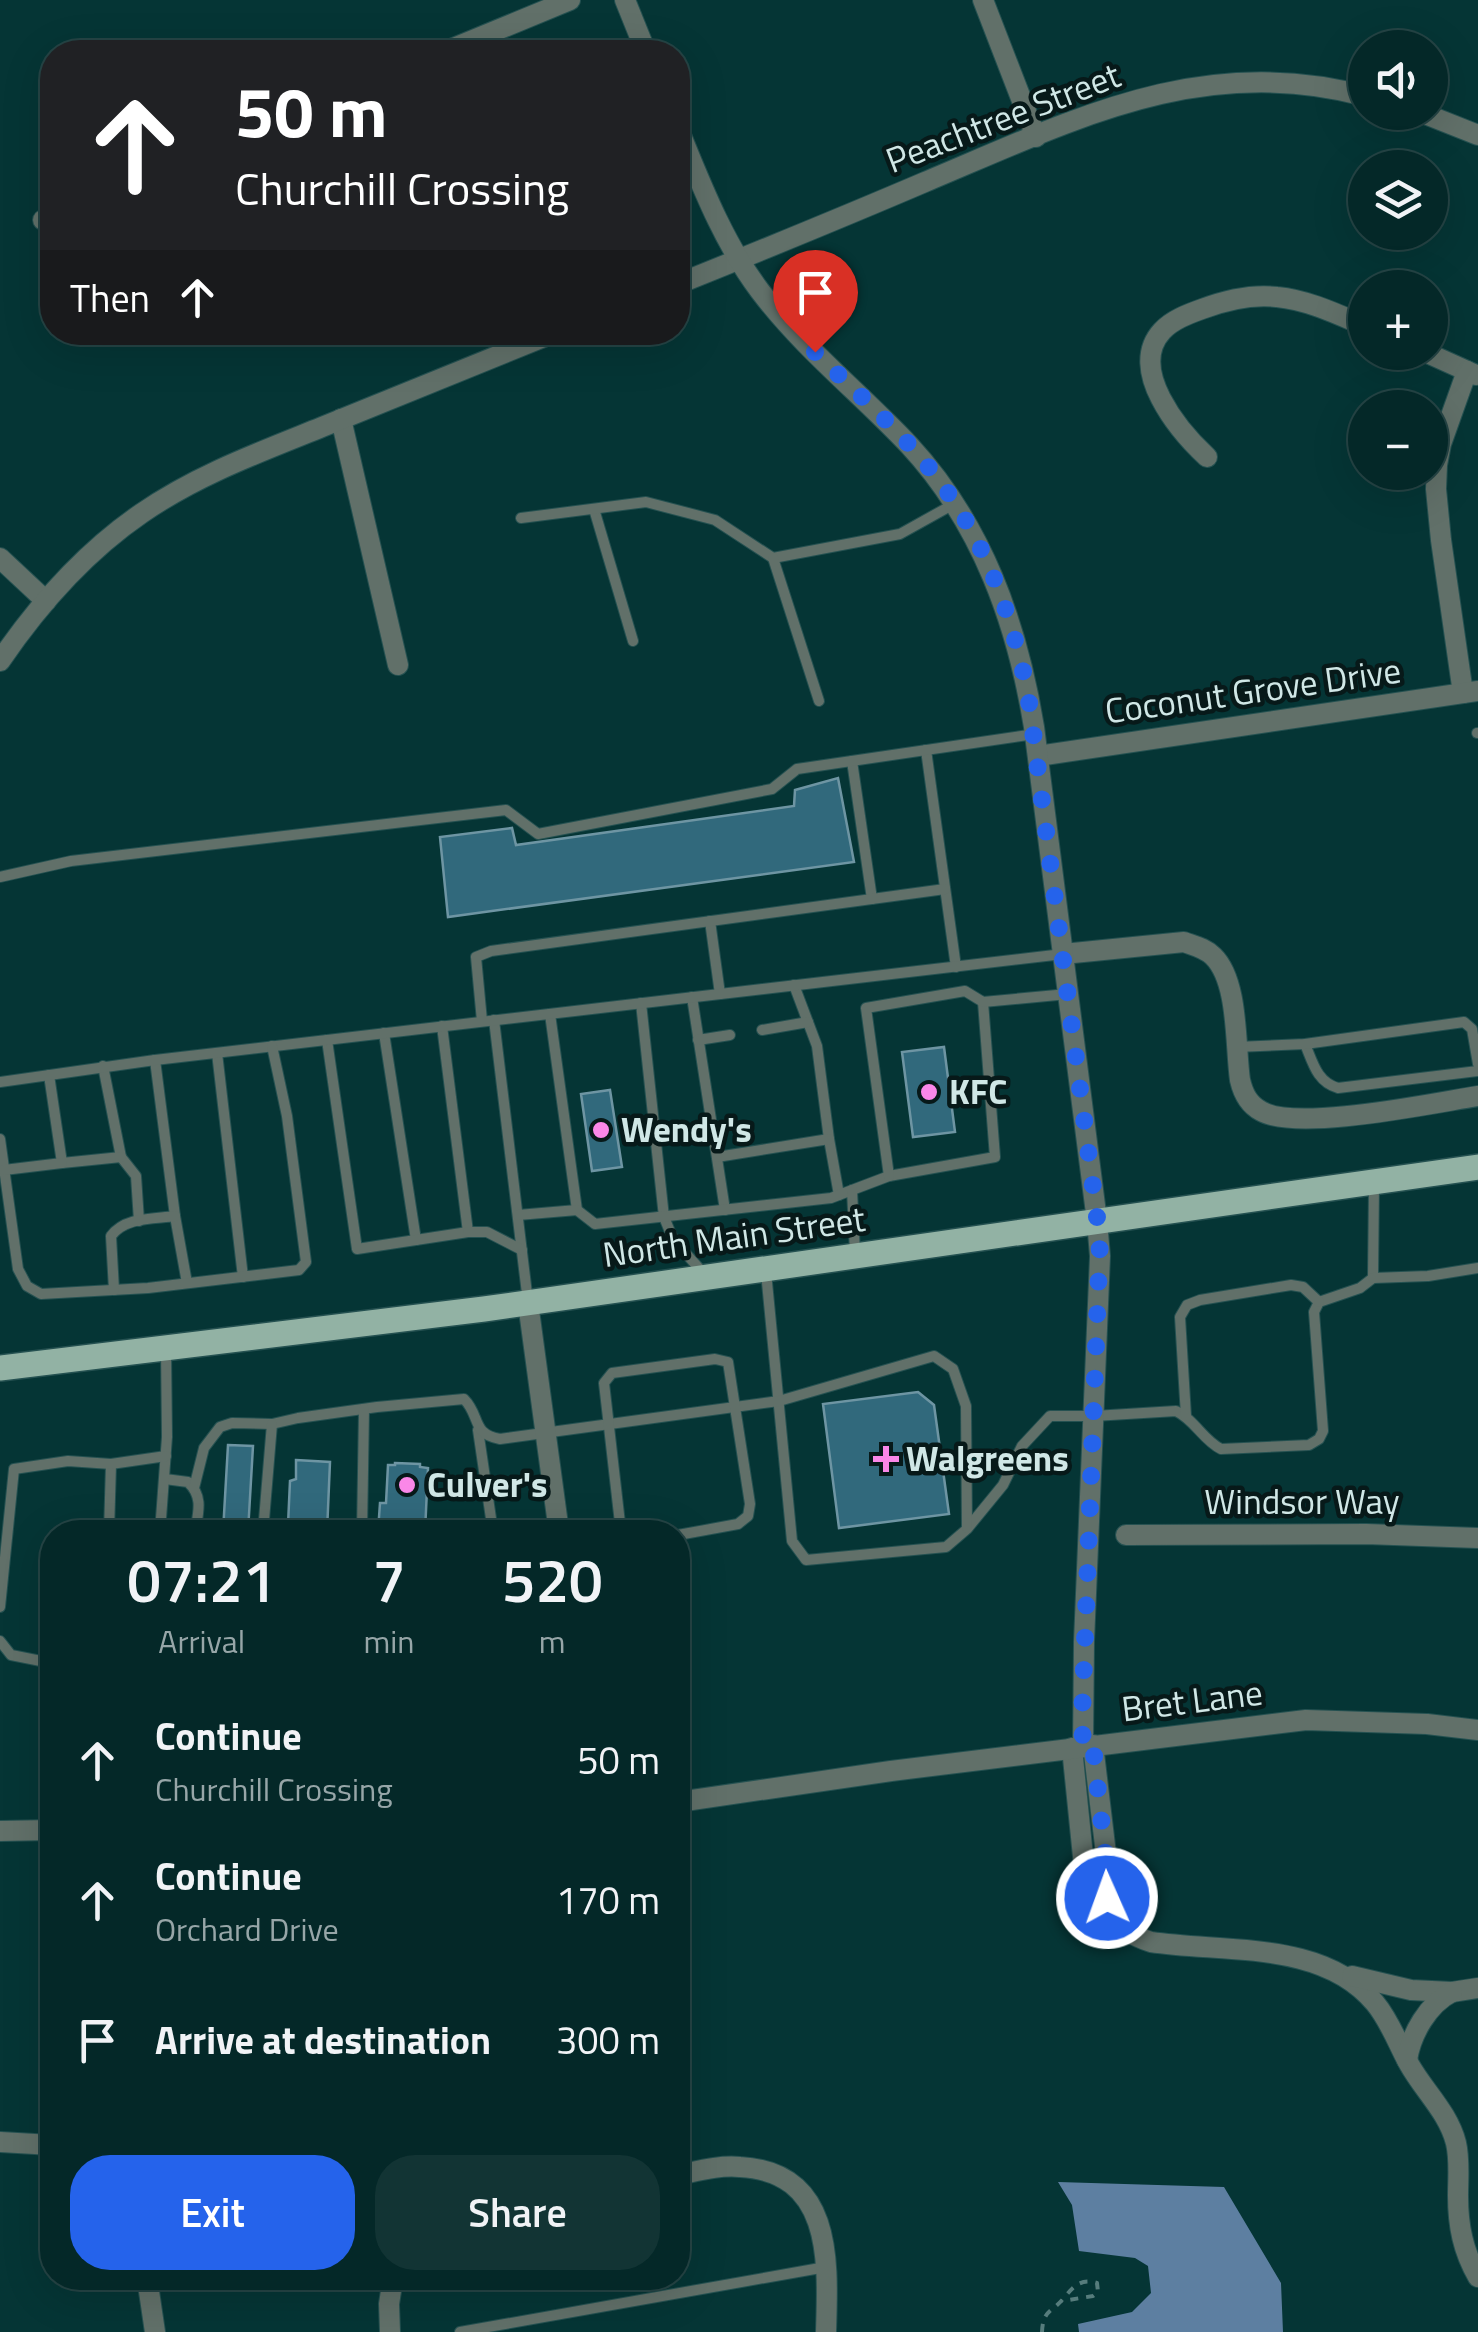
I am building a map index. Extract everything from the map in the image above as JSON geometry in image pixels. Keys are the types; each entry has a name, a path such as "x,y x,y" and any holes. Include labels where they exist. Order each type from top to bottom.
{"main road":[{"name":"North Main Street","path":"0,1368 528,1303 1478,1167"}],"street":[{"path":"473,40 570,0"},
{"path":"625,0 641,40"},
{"path":"982,0 1036,136"},
{"name":"Peachtree Street","path":"690,279 1036,136 1150,96 1217,82 1286,82 1348,92"},
{"path":"1448,123 1478,135"},
{"path":"690,157 738,259 780,316 912,448 955,503 1002,596 1022,661 1100,1240 1084,1642 1086,1876 1091,1892 1107,1898 1111,1913 1125,1931 1151,1942 1278,1955 1398,1988 1452,1992 1478,1988"},
{"path":"1207,456 1166,409 1154,385 1150,359 1158,334 1170,324 1220,302 1258,296 1298,300 1348,319"},
{"path":"0,661 46,601 87,557 171,494 234,464 524,345"},
{"path":"1448,362 1472,373 1441,444 1436,489 1443,555 1471,692"},
{"path":"341,420 398,665"},
{"path":"0,558 46,601"},
{"name":"Coconut Grove Drive","path":"1036,745 1471,692"},
{"path":"1062,954 1168,942 1184,942 1211,954 1226,977 1230,992 1244,1093 1251,1104 1274,1117 1317,1119 1478,1096"},
{"path":"528,1303 558,1520"},
{"name":"Windsor Way","path":"1126,1535 1366,1534 1478,1538"},
{"name":"Bret Lane","path":"690,1800 891,1771 1306,1720 1427,1724 1478,1730"},
{"path":"0,1831 40,1830"},
{"path":"1327,1968 1356,1984 1378,2006 1452,2130 1459,2161 1460,2227 1468,2260 1478,2278"},
{"path":"1407,2060 1412,2040 1428,2013 1452,1992"},
{"path":"0,2142 40,2144"},
{"path":"690,2173 738,2166 773,2173 804,2195 814,2210 825,2243 826,2332"},
{"path":"149,2290 155,2332"},
{"path":"390,2332 391,2290"}],"lane":[{"path":"520,518 646,502 715,520 773,558 819,701"},
{"path":"773,558 900,534 955,503"},
{"path":"594,508 633,641"},
{"path":"0,877 71,861 506,810 538,834 772,789 797,769 926,750 1036,745"},
{"path":"926,750 956,967"},
{"path":"852,761 872,899"},
{"path":"528,1303 518,1216 476,957 491,951 945,889"},
{"path":"710,921 720,994"},
{"path":"0,1082 217,1052 1062,954"},
{"path":"794,986 818,1046 839,1195"},
{"path":"889,1176 866,1008 965,991 983,1002 1068,994"},
{"path":"692,998 725,1210"},
{"path":"518,1216 577,1210 595,1224 831,1198 889,1176 994,1157 983,1002"},
{"path":"641,1003 664,1218 674,1239 705,1276"},
{"path":"550,1014 577,1210"},
{"path":"762,1030 808,1022"},
{"path":"1236,1047 1306,1044 1464,1022 1472,1030 1478,1068 1338,1088 1326,1084 1316,1072 1306,1044"},
{"path":"442,1026 468,1232"},
{"path":"384,1033 416,1240"},
{"path":"698,1040 730,1035"},
{"path":"327,1040 357,1249 487,1232 522,1250"},
{"path":"0,1139 18,1269 27,1286 41,1294 187,1284 299,1270 306,1262 287,1116 272,1046"},
{"path":"217,1052 243,1277"},
{"path":"154,1060 187,1284"},
{"path":"104,1066 121,1156 136,1176 139,1221"},
{"path":"49,1075 62,1162"},
{"path":"716,1158 829,1139"},
{"path":"4,1170 121,1156"},
{"path":"1373,1278 1374,1182"},
{"path":"852,1190 855,1254"},
{"path":"114,1290 114,1230 128,1222 175,1216"},
{"path":"765,1267 792,1541 806,1560 946,1547 967,1529 1003,1485 1022,1446 1050,1416 1176,1412 1186,1416 1208,1442 1221,1449 1309,1444 1323,1431 1314,1312 1319,1302 1360,1288 1373,1278 1428,1276 1478,1268"},
{"path":"1186,1416 1180,1317 1187,1304 1291,1285 1303,1287 1319,1302"},
{"path":"161,1520 166,1456 166,1347"},
{"path":"478,1426 490,1438 500,1439 779,1401 934,1356 953,1369 966,1406 967,1529"},
{"path":"619,1520 604,1383 612,1372 716,1359 728,1362 750,1504 748,1516 738,1524 690,1533"},
{"path":"194,1488 204,1448 220,1427 272,1424 464,1398 474,1411 478,1426 491,1520"},
{"path":"362,1520 364,1410"},
{"path":"264,1520 272,1424"},
{"path":"0,1607 14,1469 68,1462 110,1464 166,1456"},
{"path":"109,1520 110,1464"},
{"path":"165,1480 188,1482 194,1488 199,1502 197,1520"},
{"path":"0,1642 12,1655 40,1661"},
{"path":"460,2332 827,2267"}],"path":[{"path":"1042,2332 1047,2312 1076,2284 1090,2280 1096,2283 1098,2292 1093,2296 1062,2301"}],"water":[{"path":"1058,2182 1224,2187 1281,2283 1283,2332 1079,2332 1078,2324 1132,2312 1151,2293 1148,2266 1135,2258 1079,2251 1072,2205"}],"building":[{"path":"838,778 854,862 448,917 440,837 512,828 516,845 794,806 795,790"},
{"name":"KFC","path":"944,1047 955,1132 913,1137 902,1052"},
{"name":"Wendy's","path":"610,1090 622,1167 592,1171 581,1094"},
{"name":"Walgreens","path":"918,1392 934,1405 949,1514 839,1528 823,1404"},
{"path":"228,1445 253,1446 249,1520 224,1520"},
{"path":"296,1460 330,1462 328,1520 288,1520 290,1481 296,1479"},
{"name":"Culver's","path":"420,1464 428,1468 426,1520 379,1520 380,1503 386,1503 388,1465"}],"place":[{"name":"KFC","path":"929,1092"},
{"name":"Wendy's","path":"601,1130"},
{"name":"Walgreens","path":"886,1459"},
{"name":"Culver's","path":"407,1485"}],"route":[{"path":"815,352 912,448 955,503 1002,596 1022,661 1035,734 1100,1240 1082,1718 1083,1747 1093,1746 1107,1898"}]}
